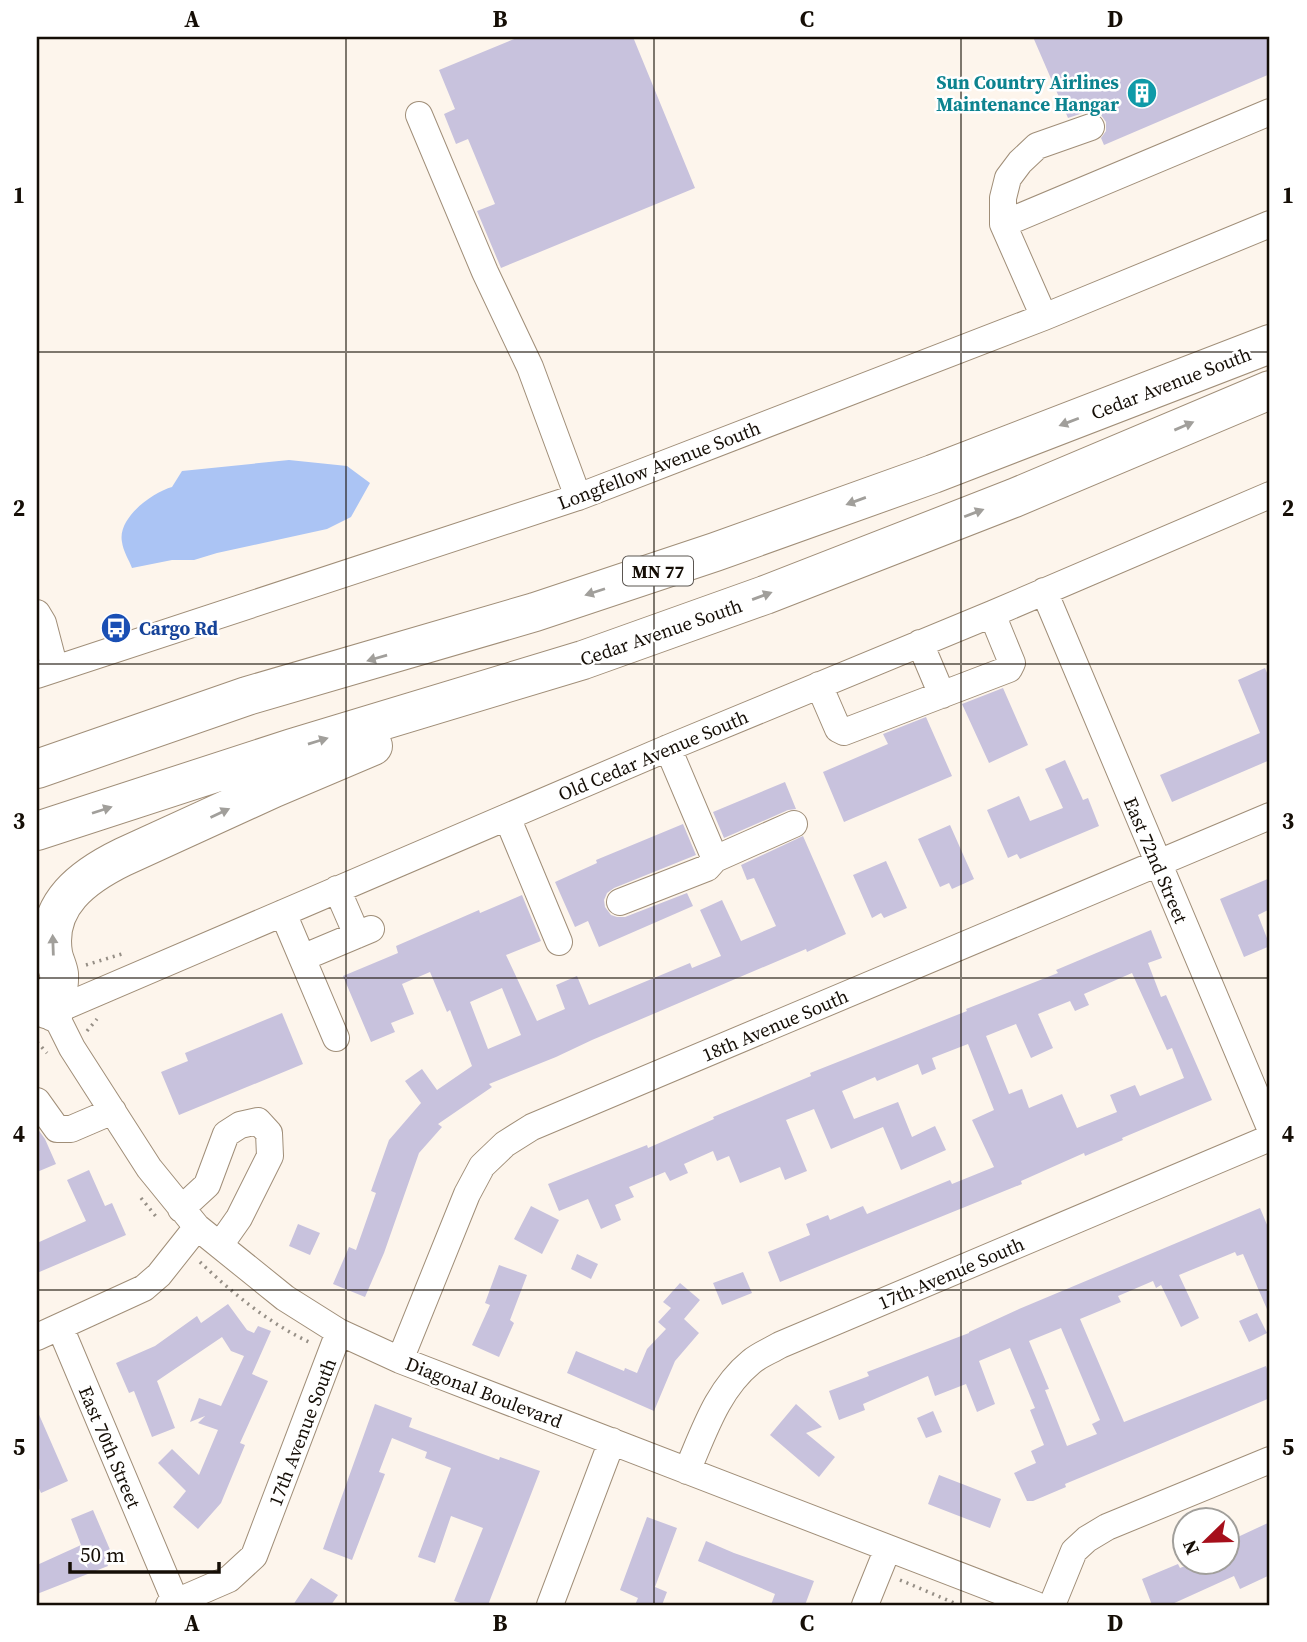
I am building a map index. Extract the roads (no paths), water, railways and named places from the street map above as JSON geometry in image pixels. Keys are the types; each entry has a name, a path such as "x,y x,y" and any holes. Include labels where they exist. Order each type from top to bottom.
{"highway":[{"name":"Cedar Avenue South","path":"37,769 247,696 536,612 715,552 933,474 1270,344"},
{"name":"Cedar Avenue South","path":"37,831 292,748 583,660 765,595 927,532 1270,390"},
{"path":"41,1017 59,975 53,953 53,929 58,910 68,893 99,869 274,788 583,660"}],"street":[{"path":"1003,224 1270,112"},
{"path":"419,115 485,272 530,368 578,497"},
{"path":"1044,317 1003,224 1003,198 1008,178 1037,146 1091,127"},
{"name":"Longfellow Avenue South","path":"43,665 578,497 1044,317 1270,224"},
{"name":"Old Cedar Avenue South","path":"41,1017 668,748 1270,495"},
{"name":"East 72nd Street","path":"1044,591 1270,1128"},
{"path":"37,613 43,623 43,665"},
{"path":"819,685 838,729 844,732 1009,670 1012,663 992,614"},
{"path":"920,643 942,695"},
{"path":"668,748 715,859"},
{"name":"18th Avenue South","path":"400,1360 467,1194 482,1166 505,1144 533,1127 1270,816"},
{"path":"507,817 559,942"},
{"path":"620,902 707,868 715,859 794,824"},
{"path":"302,958 364,932 337,889"},
{"path":"283,913 336,1038"},
{"name":"Diagonal Boulevard","path":"41,1017 69,1042 149,1168 189,1218 211,1254 339,1332 400,1360 1037,1605"},
{"path":"37,1101 57,1129 71,1129 113,1111"},
{"path":"49,1332 144,1288 159,1275 207,1185 226,1133 240,1125 258,1121 269,1133 270,1156 239,1218 211,1254"},
{"name":"17th Avenue South","path":"687,1471 714,1408 730,1381 753,1360 780,1345 1270,1138"},
{"name":"East 70th Street","path":"49,1332 174,1604"},
{"name":"17th Avenue South","path":"174,1604 229,1579 254,1556 339,1332"},
{"path":"550,1605 612,1441"},
{"path":"1052,1605 1074,1551 1087,1539 1107,1527 1270,1460"},
{"path":"865,1605 888,1548"}],"water":[{"path":"289,460 347,466 370,483 351,517 327,529 194,560 172,560 132,568 122,542 125,524 138,507 155,494 172,487 182,471"}],"place":[{"name":"Sun Country Airlines Maintenance Hangar","path":"1142,93"},
{"name":"Cargo Rd","path":"116,628"}]}
